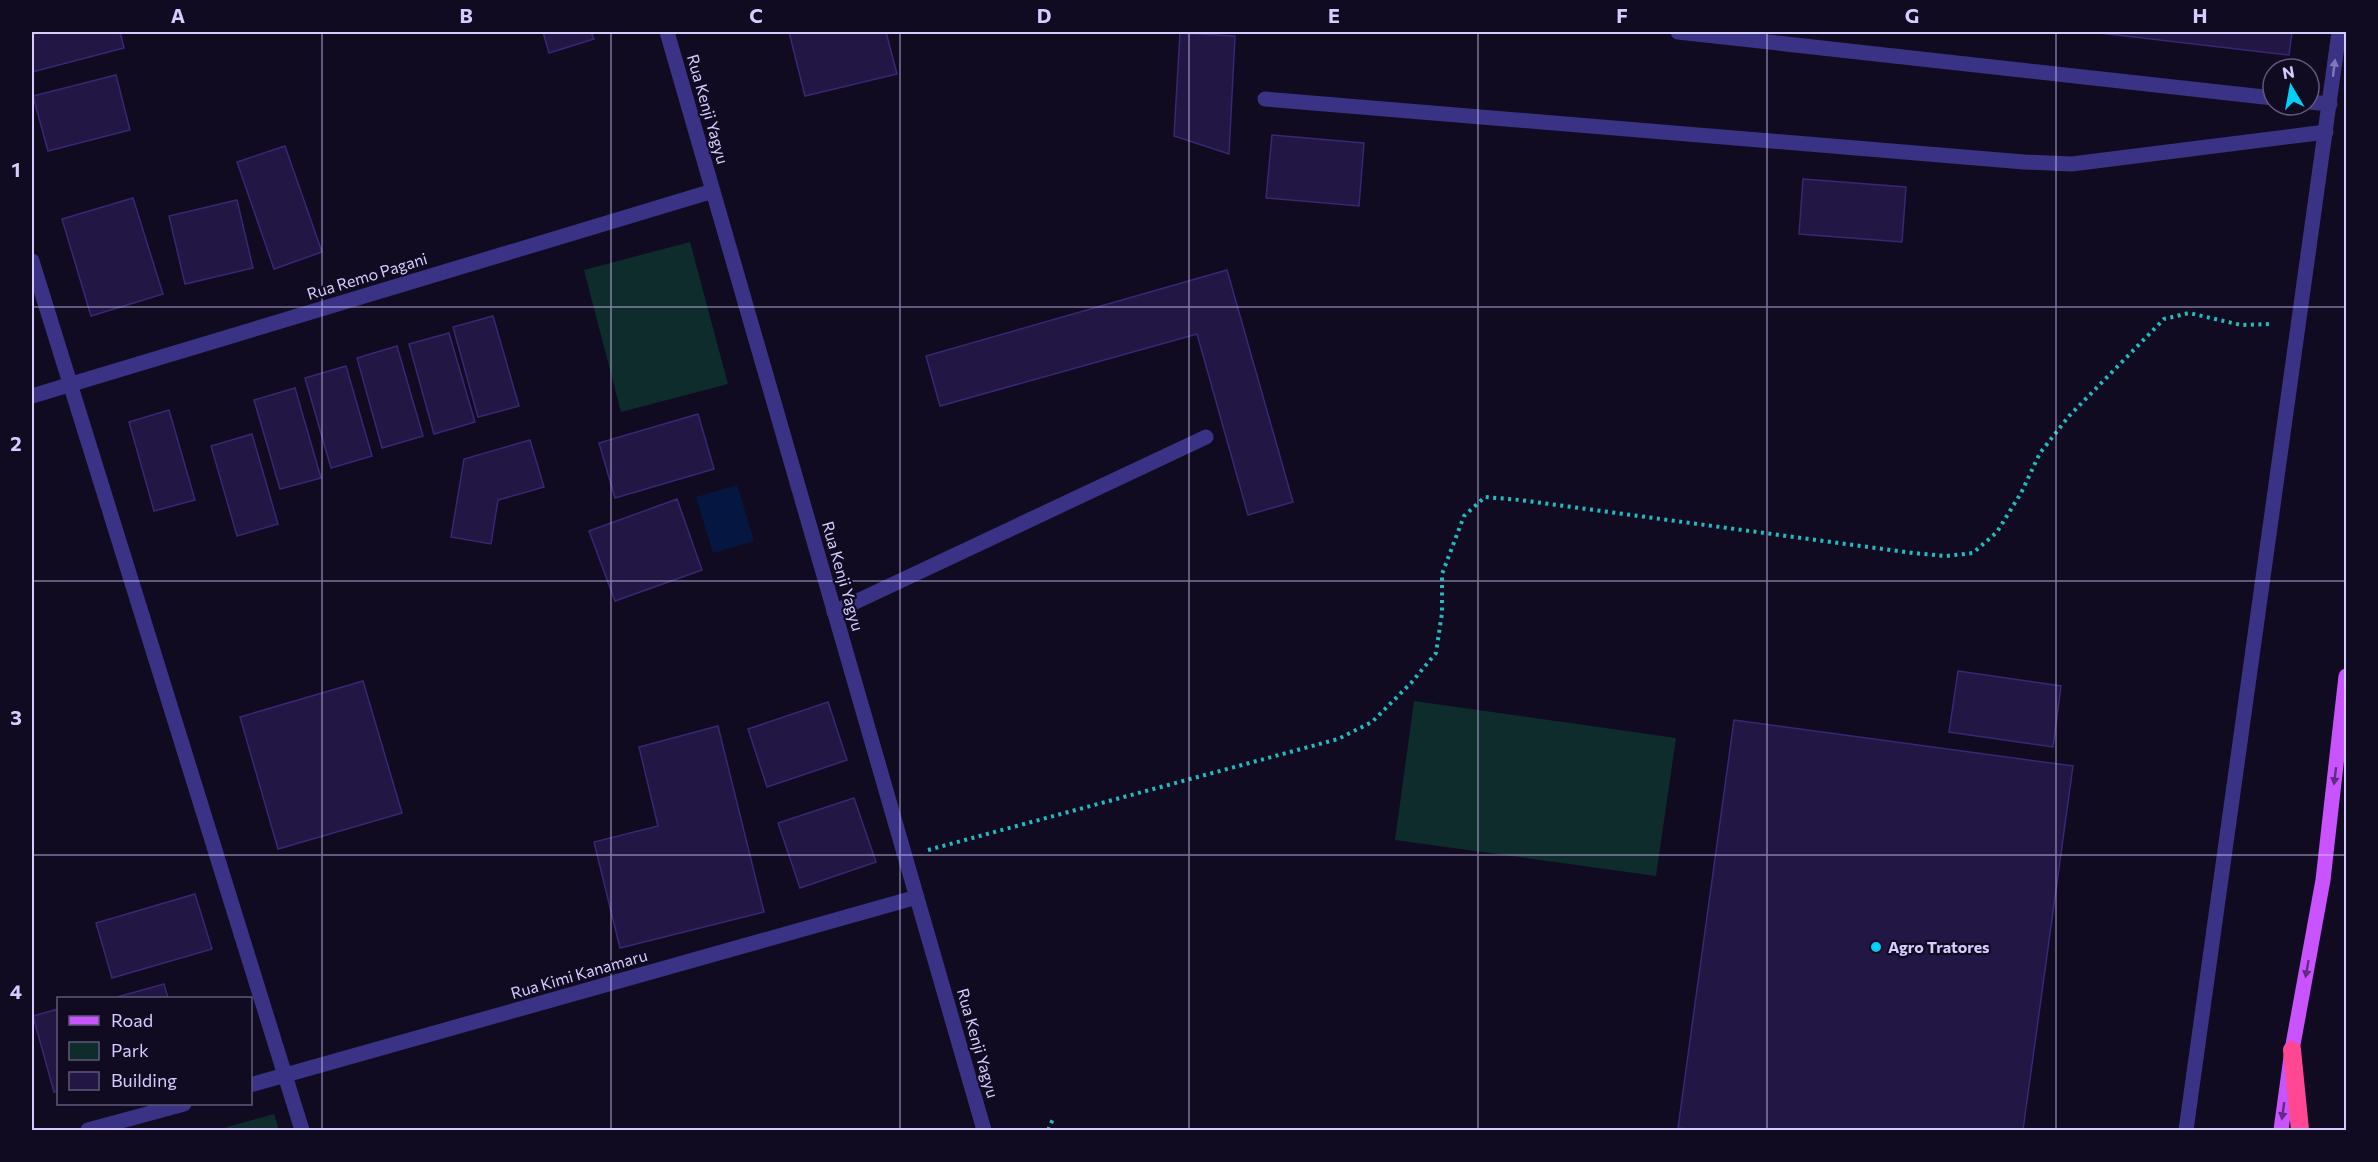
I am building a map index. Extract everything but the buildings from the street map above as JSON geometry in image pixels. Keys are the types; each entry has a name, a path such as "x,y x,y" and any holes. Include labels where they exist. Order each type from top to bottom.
{"highway":[{"path":"2292,1050 2300,1131"}],"main road":[{"path":"2281,1131 2292,1050 2322,880 2346,676"}],"street":[{"name":"Rua Kenji Yagyu","path":"667,32 984,1131"},
{"path":"1678,32 2261,97"},
{"path":"2186,1131 2339,32"},
{"path":"1265,99 2072,164 2326,132"},
{"path":"2321,103 2330,104"},
{"name":"Rua Remo Pagani","path":"32,396 713,190"},
{"path":"32,261 302,1131"},
{"path":"834,612 1206,437"},
{"name":"Rua Kimi Kanamaru","path":"252,1084 917,897"},
{"path":"88,1131 180,1105"}],"path":[{"path":"905,856 1338,739 1372,722 1411,683 1436,653 1442,613 1442,574 1464,516 1485,497 1913,553 1946,556 1973,553 1997,532 2021,493 2040,453 2068,416 2164,320 2189,313 2241,325 2299,324"},
{"path":"1048,1131 1053,1119"}],"green space":[{"path":"690,242 728,384 621,412 584,270"},
{"path":"1414,701 1676,738 1656,876 1395,840"},
{"path":"274,1114 279,1130 217,1130"}],"water":[{"path":"737,485 754,541 713,553 696,497"}],"place":[{"name":"Agro Tratores","path":"1876,947"}]}
